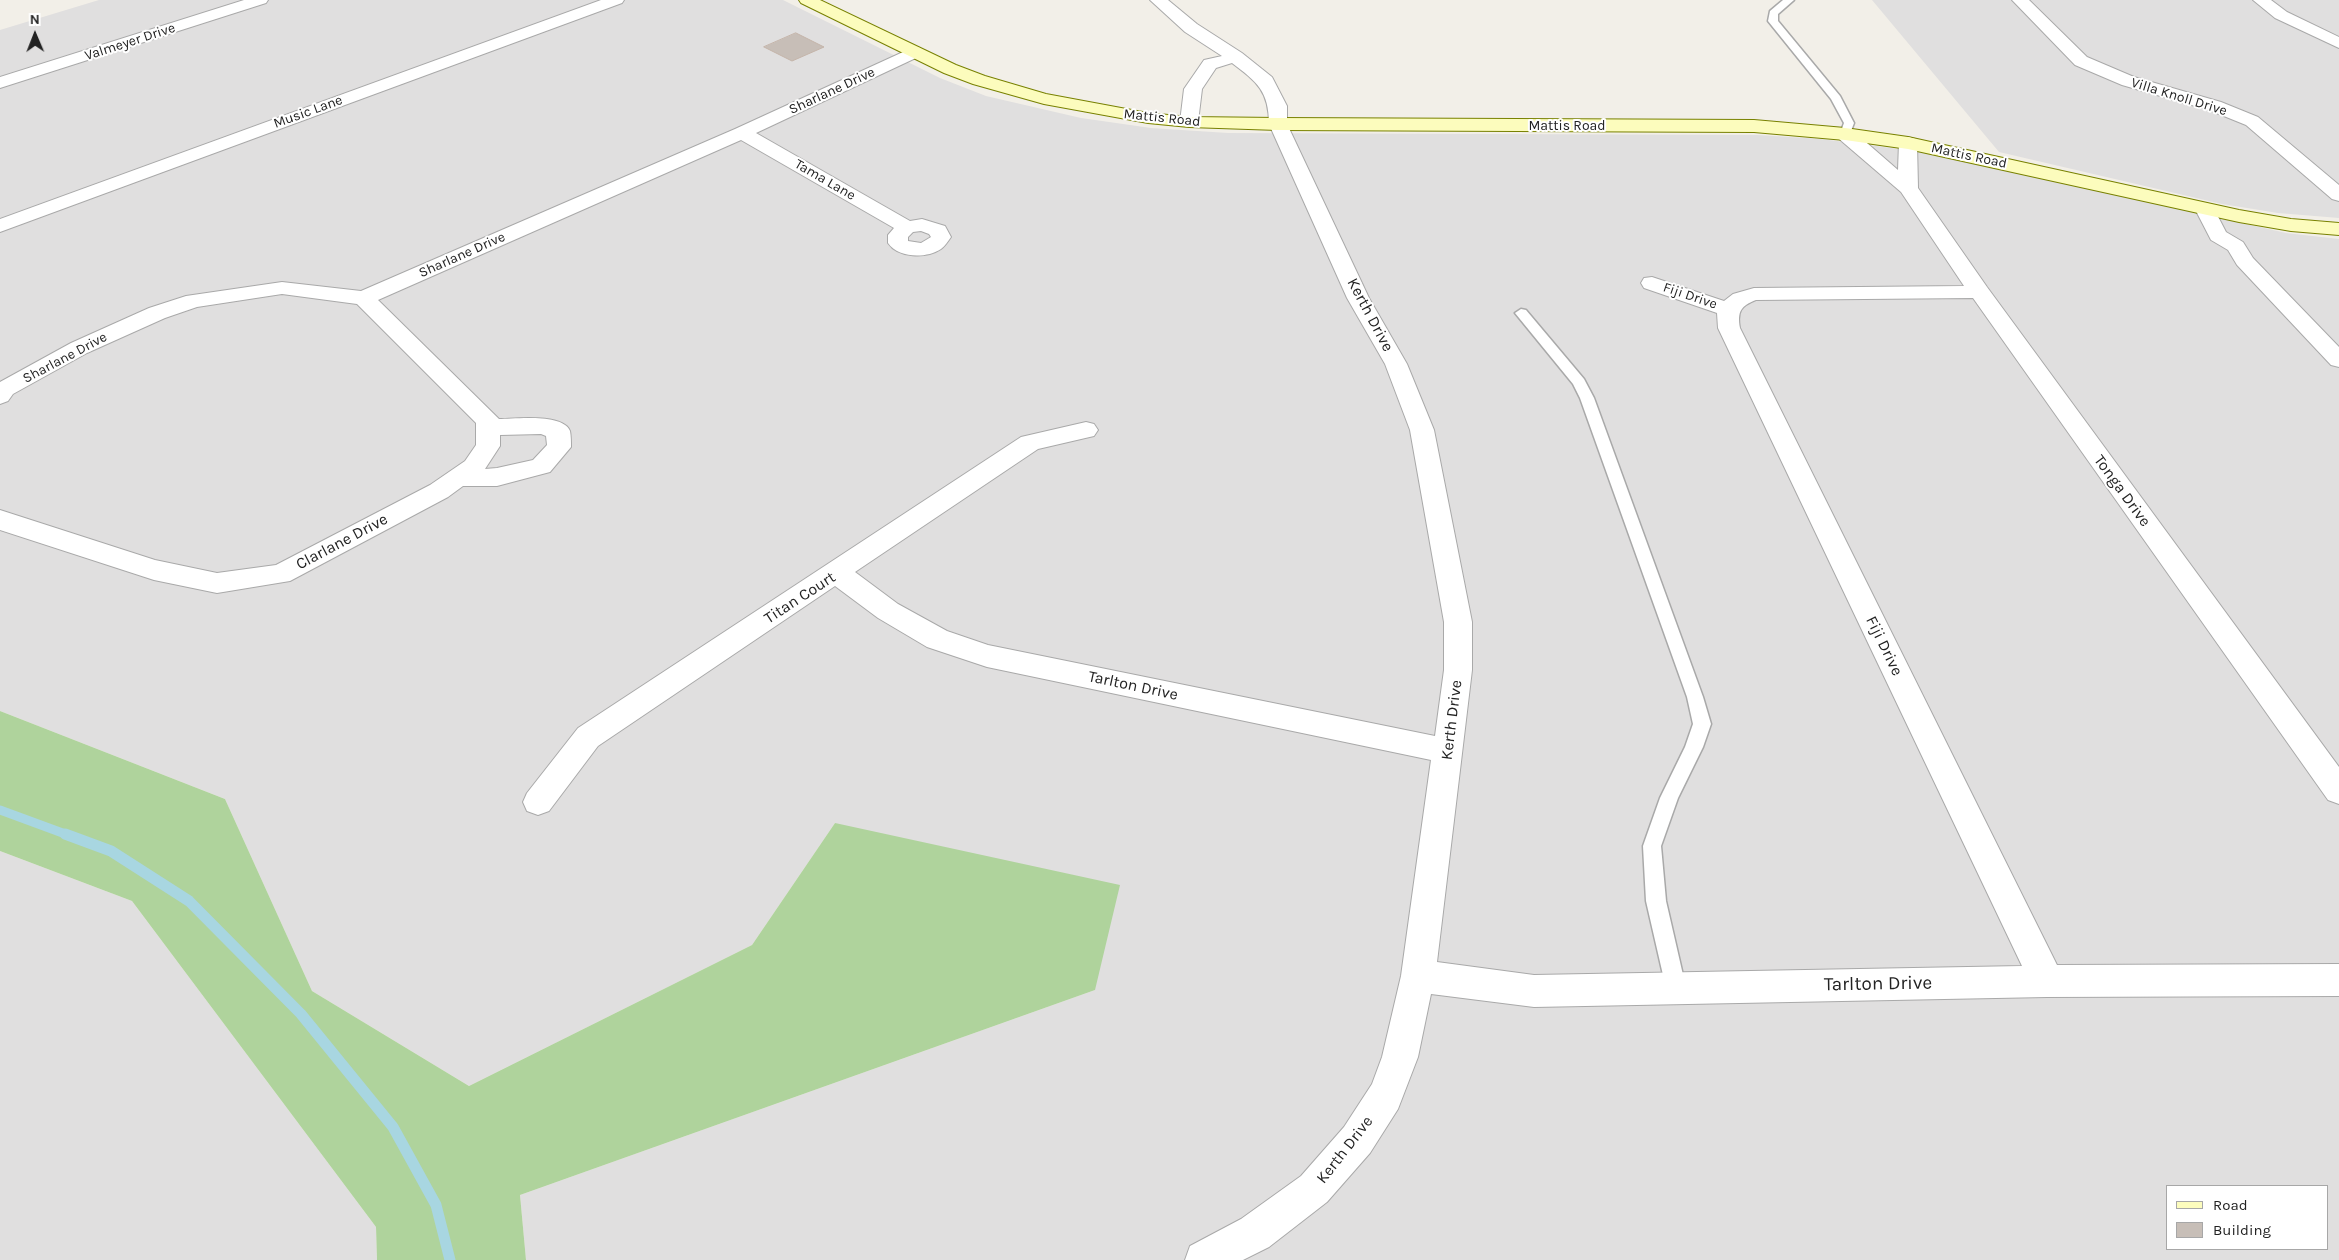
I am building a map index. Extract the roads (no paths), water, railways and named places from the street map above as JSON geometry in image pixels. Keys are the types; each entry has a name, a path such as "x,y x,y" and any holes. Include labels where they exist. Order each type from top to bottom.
{"main road":[{"name":"Mattis Road","path":"807,0 914,52 980,80 1044,99 1128,115 1189,122 1278,124 1754,126 1844,134 1908,143 2239,216 2291,225 2339,229"}],"street":[{"name":"Valmeyer Drive","path":"0,83 260,0"},
{"name":"Music Lane","path":"0,226 309,111 616,0"},
{"name":"Kerth Drive","path":"1158,0 1191,28 1236,57 1266,81 1278,106 1278,124 1358,298 1396,364 1422,430 1458,622 1458,670 1418,976 1400,1058 1385,1096 1357,1140 1314,1189 1255,1233 1204,1260"},
{"name":"Villa Knoll Drive","path":"2020,0 2081,61 2128,81 2215,106 2252,122 2339,196"},
{"path":"2261,0 2281,15 2339,43"},
{"name":"Sharlane Drive","path":"0,396 6,389 80,348 157,313 194,301 282,288 364,298 742,133 914,52"},
{"path":"1189,122 1193,89 1210,64 1236,57"},
{"name":"Tama Lane","path":"742,133 907,227"},
{"name":"Tonga Drive","path":"1844,134 1908,188 1979,292 2339,791"},
{"path":"1908,143 1908,188"},
{"path":"2205,209 2218,236 2236,246 2244,262 2339,360"},
{"path":"2236,246 2249,240 2239,216"},
{"name":"Fiji Drive","path":"1652,283 1727,309"},
{"name":"Fiji Drive","path":"1979,292 1754,294 1734,303 1727,309 1726,316 1729,328 2048,981"},
{"path":"364,298 488,421 488,427 544,426 558,432 559,447 541,466 497,477 458,478"},
{"name":"Clarlane Drive","path":"0,519 8,524 154,570 217,583 281,574 439,491 474,467 488,446 488,427"},
{"name":"Titan Court","path":"538,802 588,738 1030,443 1086,430"},
{"name":"Tarlton Drive","path":"837,573 888,611 937,639 987,656 1448,751"},
{"name":"Tarlton Drive","path":"1418,976 1534,991 2048,981 2339,980"}],"lane":[{"path":"1789,0 1773,13 1773,21 1836,98 1849,123 1844,134"},
{"path":"1521,314 1579,382 1587,398 1695,697 1702,724 1694,747 1669,798 1652,846 1656,901 1676,988"}],"waterway":[{"path":"0,810 68,835"},
{"path":"65,834 111,851 189,901 301,1014 393,1127 436,1205 450,1260"}]}
